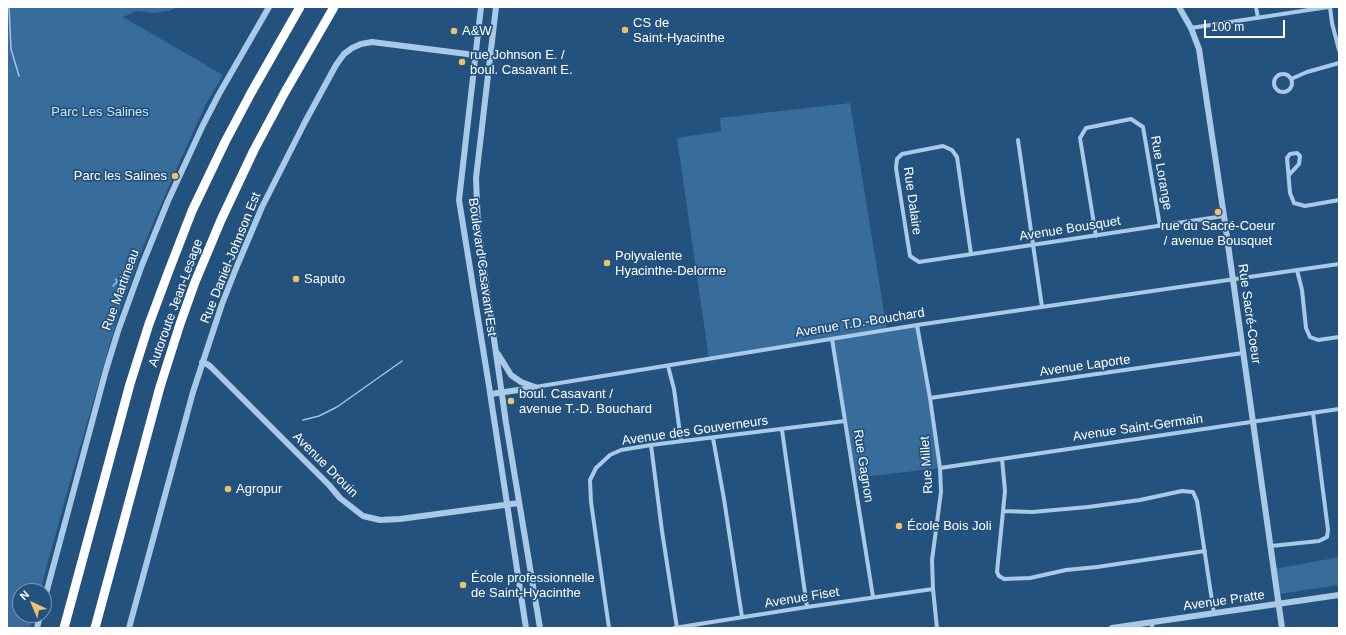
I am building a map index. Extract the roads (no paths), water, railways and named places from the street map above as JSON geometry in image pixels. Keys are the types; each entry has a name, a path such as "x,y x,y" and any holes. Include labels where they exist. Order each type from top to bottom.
{"highway":[{"name":"Autoroute Jean-Lesage","path":"64,628 126,399 166,278 192,211 225,142 300,7"},
{"name":"Autoroute Jean-Lesage","path":"95,628 162,382 191,292 216,230 247,165 276,108 334,7"}],"street":[{"name":"Rue Martineau","path":"49,583 106,370 142,265 168,201 202,125 269,7"},
{"name":"Boulevard Casavant Est","path":"481,7 459,200 491,394 526,628"},
{"name":"Boulevard Casavant Est","path":"496,7 476,178 478,227 506,423 540,628"},
{"name":"Rue Sacré-Coeur","path":"1179,7 1191,28 1199,49 1282,628"},
{"path":"1256,7 1258,18"},
{"path":"1191,28 1329,7 1339,50"},
{"name":"Rue Daniel-Johnson Est","path":"129,628 187,413 202,362 232,277 262,207 334,68 344,54 358,45 376,42 491,57"},
{"path":"1291,79 1307,72 1339,63"},
{"path":"1284,74 1289,76 1291,79 1292,84 1290,90 1287,92 1281,92 1276,88 1274,83 1279,76 1284,74"},
{"name":"Rue Lorange","path":"1096,236 1080,138 1086,128 1131,119 1143,127 1160,226"},
{"path":"1018,140 1042,307"},
{"name":"Rue Dalaire","path":"920,262 910,256 896,168 897,159 902,154 943,146 952,150 957,157 971,254"},
{"path":"1289,176 1299,164 1300,156 1297,153 1290,154 1287,158 1290,193 1294,203 1305,206 1339,200"},
{"name":"Avenue Bousquet","path":"920,262 1224,216"},
{"name":"Avenue T.D.-Bouchard","path":"491,394 917,325 1339,264"},
{"path":"1297,270 1302,290 1306,328 1310,337 1318,340 1339,337"},
{"name":"Rue Millet","path":"917,325 930,398 940,468 941,492 932,560 932,589 937,628"},
{"name":"Rue Gagnon","path":"832,339 873,597"},
{"path":"496,351 511,375 521,382 535,387"},
{"name":"Avenue Laporte","path":"930,398 1243,354"},
{"name":"Avenue Drouin","path":"202,362 208,364 340,498 363,516 380,520 400,519 507,505"},
{"path":"668,366 674,389 681,442"},
{"name":"Avenue Saint-Germain","path":"940,468 1339,409"},
{"path":"1271,546 1319,541 1327,537 1328,530 1312,413"},
{"name":"Avenue des Gouverneurs","path":"609,628 591,502 590,480 596,468 610,455 622,450 650,445 845,422"},
{"path":"782,430 807,607"},
{"path":"713,438 742,617"},
{"path":"650,445 677,628"},
{"path":"1002,458 1005,491 997,572 999,576 1004,579 1030,578 1066,570 1097,567 1205,551"},
{"path":"1003,511 1032,512 1088,507 1140,500 1182,491 1193,492 1198,501 1214,614"},
{"path":"507,505 519,503"},
{"name":"Avenue Fiset","path":"674,628 932,589"},
{"name":"Avenue Pratte","path":"1112,628 1152,625 1339,595"}],"waterway":[{"path":"9,7 11,49 19,76"},
{"path":"113,286 117,282 116,279"},
{"path":"303,420 319,416 337,407 402,361"}],"place":[{"name":"CS de Saint-Hyacinthe","path":"625,30"},
{"name":"A&W","path":"454,31"},
{"name":"rue Johnson E. / boul. Casavant E.","path":"462,62"},
{"name":"Parc les Salines","path":"175,176"},
{"name":"rue du Sacré-Coeur / avenue Bousquet","path":"1218,212"},
{"name":"Polyvalente Hyacinthe-Delorme","path":"607,263"},
{"name":"Saputo","path":"296,279"},
{"name":"boul. Casavant / avenue T.-D. Bouchard","path":"511,401"},
{"name":"Agropur","path":"228,489"},
{"name":"École Bois Joli","path":"899,526"},
{"name":"École professionnelle de Saint-Hyacinthe","path":"463,585"}],"park label":[{"name":"Parc Les Salines","path":"100,112"}]}
